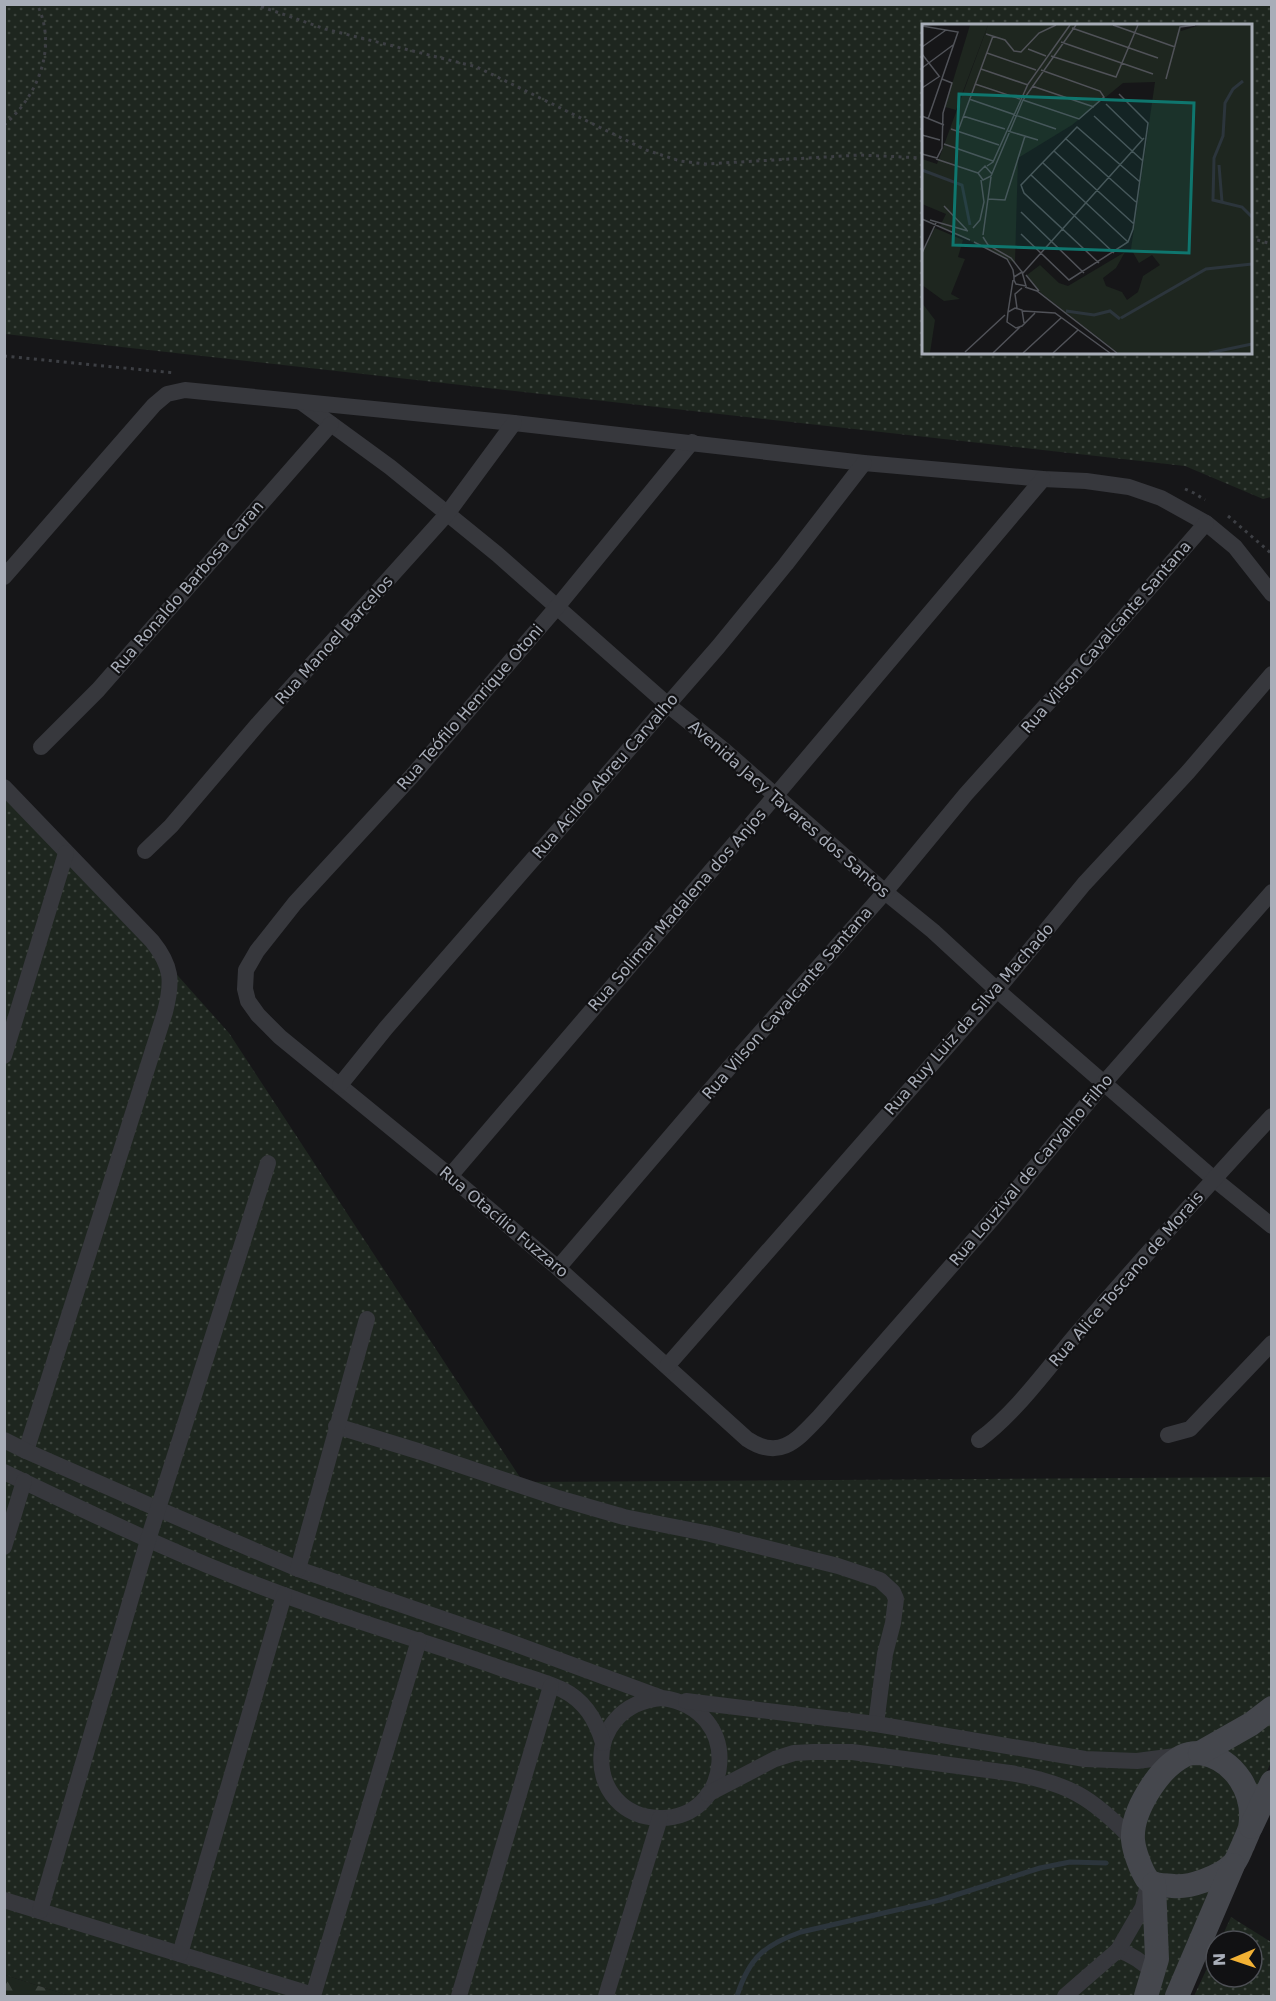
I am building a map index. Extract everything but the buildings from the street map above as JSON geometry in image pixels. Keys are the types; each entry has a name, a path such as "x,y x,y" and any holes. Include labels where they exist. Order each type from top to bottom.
{"street":[{"path":"4,577 154,405 167,394 185,390 692,442 864,463 1086,481 1129,487 1161,498 1206,523 1235,547 1272,594"},
{"name":"Avenida Jacy Tavares dos Santos","path":"300,401 390,466 497,554 668,705 725,751 885,892 933,931 997,990 1214,1179 1272,1226"},
{"name":"Rua Manoel Barcelos","path":"145,851 171,826 258,724 447,514 514,423"},
{"name":"Rua Ronaldo Barbosa Caran","path":"41,747 112,674 331,424"},
{"name":"Rua Teófilo Henrique Otoni","path":"246,970 257,951 295,903 412,776 557,607 692,442"},
{"name":"Rua Acildo Abreu Carvalho","path":"340,1085 668,705 786,564 864,463"},
{"name":"Rua Solimar Madalena dos Anjos","path":"450,1176 1043,479"},
{"name":"Rua Vilson Cavalcante Santana","path":"558,1268 729,1068 885,892 966,794 1094,653 1206,523"},
{"name":"Rua Ruy Luiz da Silva Machado","path":"667,1366 997,990 1084,884 1188,772 1272,674"},
{"path":"4,787 152,941 164,956 170,973 170,993 26,1451"},
{"path":"4,1056 66,853"},
{"name":"Rua Louzival de Carvalho Filho","path":"789,1446 819,1418 899,1327 1104,1083 1272,892"},
{"name":"Rua Otacílio Fuzzaro","path":"246,970 245,989 248,1001 258,1015 280,1037 558,1268 753,1444 772,1449 789,1446"},
{"name":"Rua Alice Toscano de Morais","path":"979,1440 999,1425 1017,1406 1045,1370 1272,1116"},
{"path":"40,1911 148,1540 268,1163"},
{"path":"298,1569 367,1319"},
{"path":"1168,1435 1190,1429 1272,1343"},
{"path":"336,1426 624,1517 710,1534 838,1566 880,1580 896,1599 885,1654 876,1724"},
{"path":"4,1440 298,1569 668,1699 686,1704 702,1715 718,1743 719,1768 715,1782 708,1794 687,1812 660,1818 633,1812 612,1794 606,1782 602,1769 603,1743 615,1719 625,1710 636,1703 668,1699 876,1724 1085,1759 1137,1761 1192,1754 1212,1755 1224,1760 1241,1780 1248,1795 1250,1829"},
{"path":"4,1472 148,1540 284,1595 563,1690 584,1704 597,1724 603,1743"},
{"path":"4,1547 24,1481"},
{"path":"180,1954 284,1595"},
{"path":"4,1900 313,1996 419,1640"},
{"path":"459,1996 551,1686"},
{"path":"1146,1996 1154,1973 1157,1948 1151,1882 1137,1855 1133,1840 1136,1819 1143,1801 1164,1769 1251,1724 1272,1708"},
{"path":"708,1794 765,1764 794,1753 852,1752 1034,1777 1080,1794 1114,1820 1133,1840"},
{"path":"1177,1996 1233,1865 1272,1782"},
{"path":"606,1996 660,1818"},
{"path":"1151,1882 1179,1887 1213,1877 1233,1865"},
{"path":"1065,1996 1118,1950 1147,1899 1151,1882"},
{"path":"1118,1950 1136,1958 1154,1973"}],"path":[{"path":"4,125 21,111 32,93 43,61 45,29 37,4"},
{"path":"254,4 325,29 477,66 646,150 680,161 705,164 860,155 922,158"},
{"path":"1252,238 1272,244"}],"green space":[{"path":"5,4 1271,5 1271,497 1263,499 1185,466 5,334"},
{"path":"4,781 229,1033 523,1482 1271,1477 1271,1762 1168,1996 70,1996 5,1975"},
{"path":"1231,1917 1250,1929 1226,1929"},
{"path":"1264,1938 1271,1942 1271,1996 1194,1996 1204,1975 1204,1989 1264,1989"},
{"path":"5,1975 70,1996 5,1996"}],"waterway":[{"path":"737,1996 753,1962 777,1942 801,1932 940,1900 1040,1868 1070,1862 1106,1863"}]}
